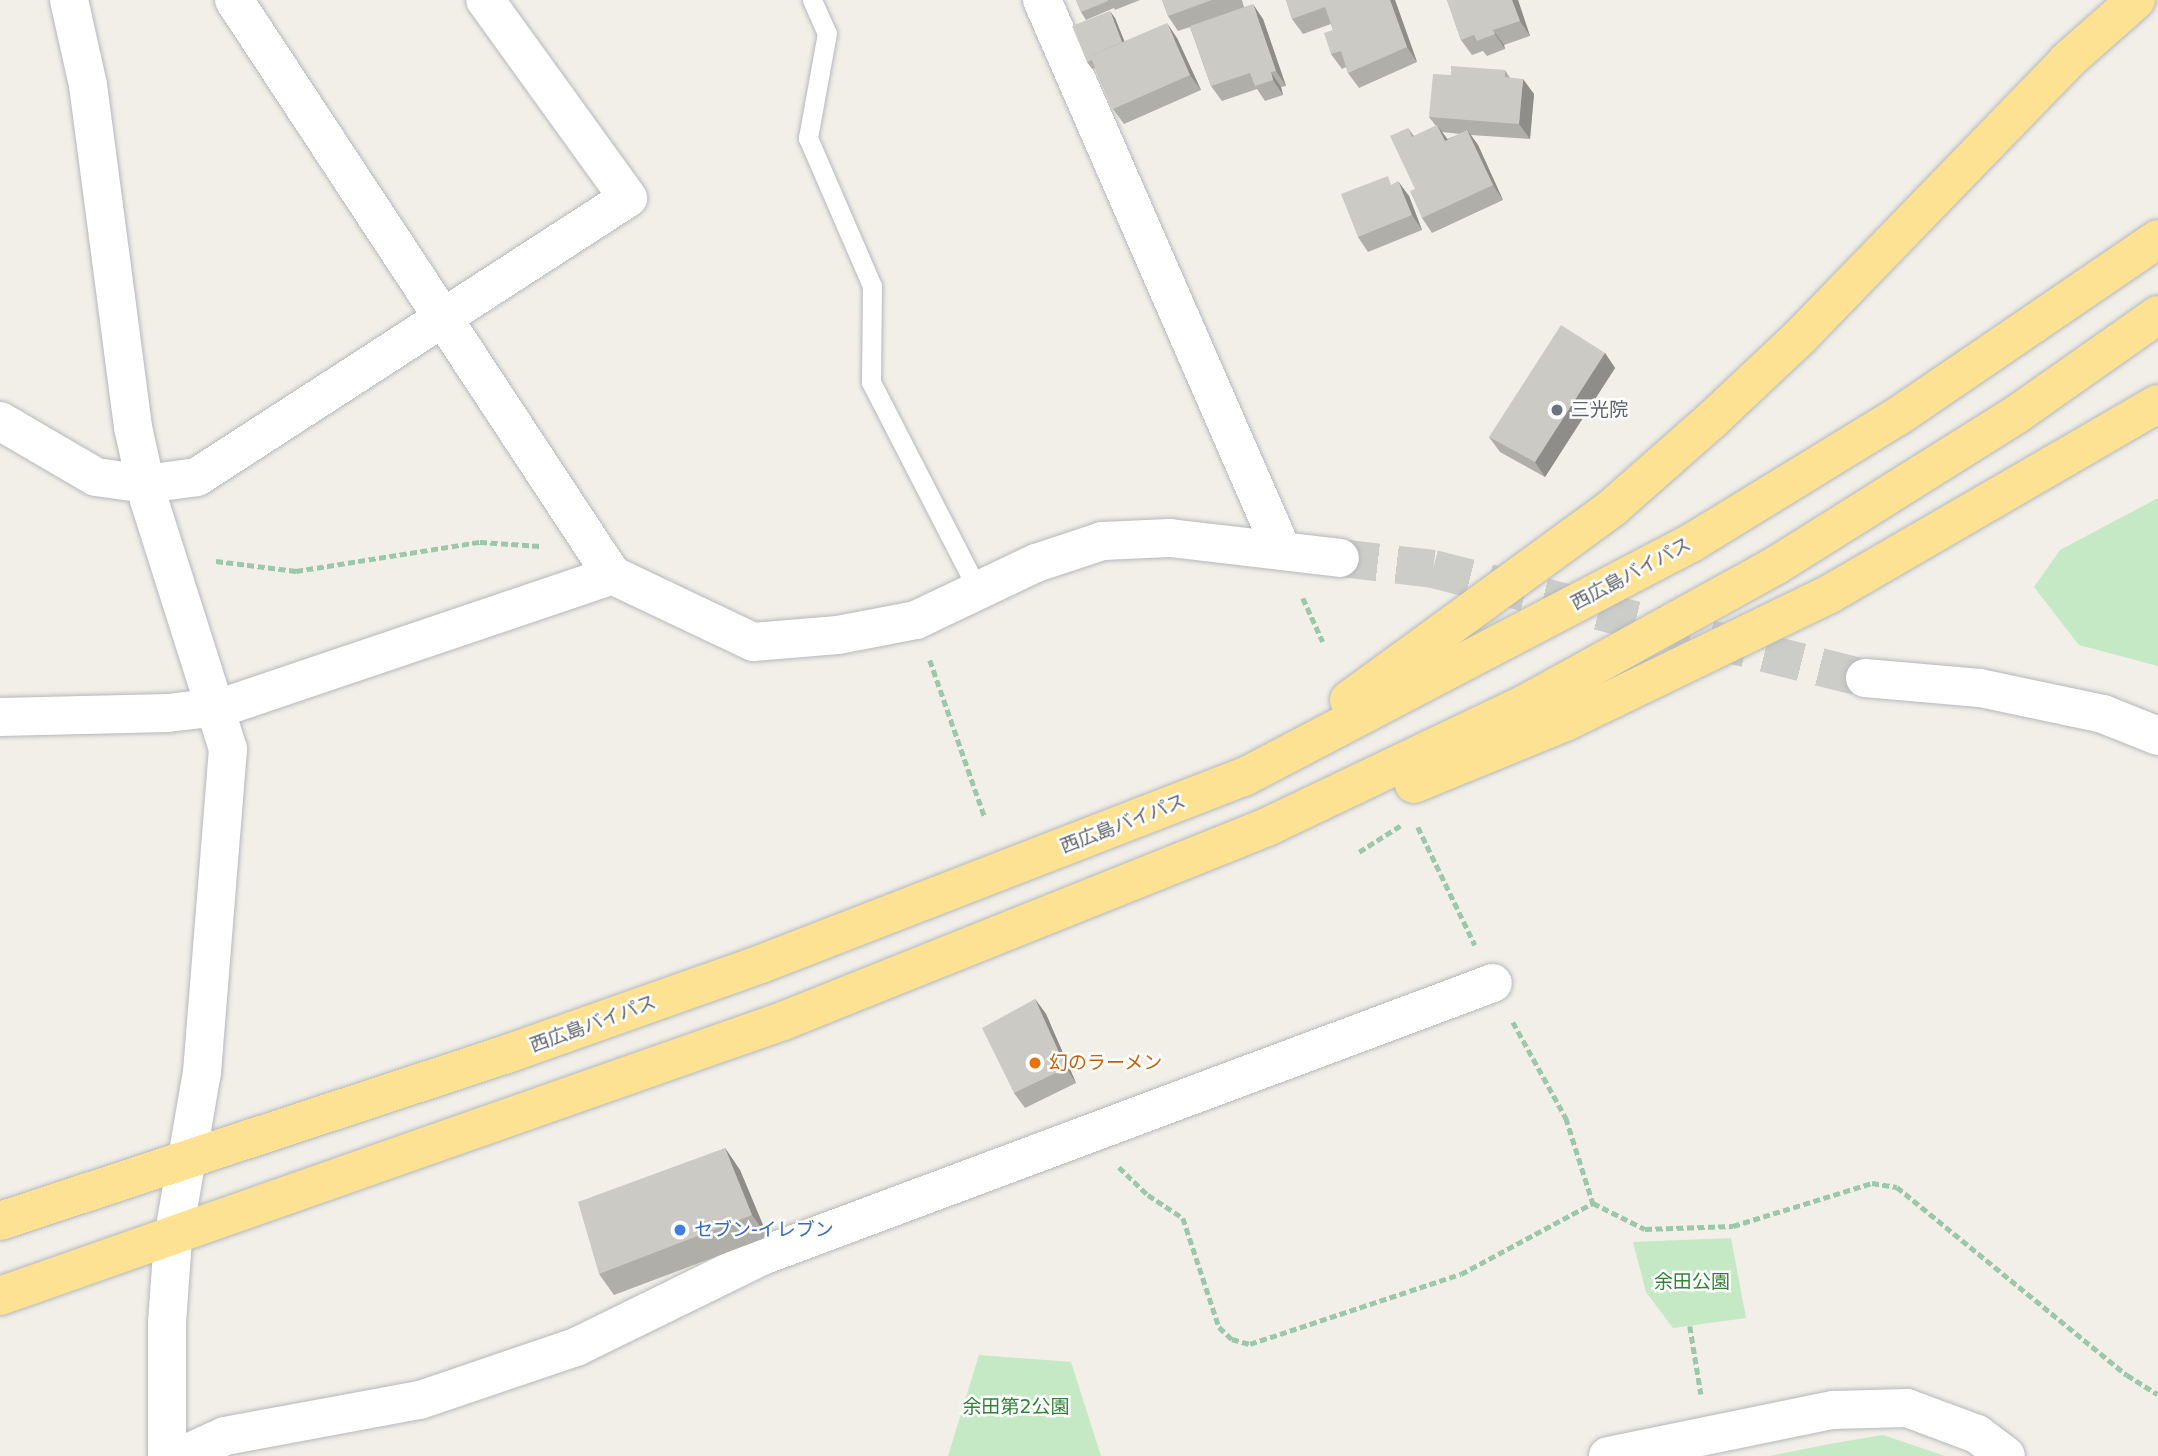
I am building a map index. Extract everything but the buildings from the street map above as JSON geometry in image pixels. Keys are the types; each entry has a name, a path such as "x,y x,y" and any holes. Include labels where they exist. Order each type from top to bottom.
{"highway":[{"path":"1246,776 1612,508 1774,362 2067,61 2136,0"},
{"name":"西広島バイパス","path":"0,1221 507,1055 761,964 1246,776 1691,543 1897,416 2158,239"},
{"path":"1135,883 1409,761 1651,636 1898,491 2158,315"},
{"path":"0,1296 173,1239 783,1021 1135,883 1430,778 1698,661 1956,524 2158,404"}],"street":[{"path":"69,0 86,71 121,353 146,484 164,549 218,707 228,762 202,1072 173,1239 167,1322 167,1456"},
{"path":"234,0 612,575 753,642 838,635 916,620 1068,550 1102,541 1170,538 1281,548 1340,558"},
{"path":"0,421 96,477 146,484 197,477 628,198 485,0"},
{"path":"1042,0 1281,548"},
{"path":"0,717 168,713 218,707 612,575"},
{"path":"1865,678 1980,688 2103,714 2158,736"},
{"path":"180,1456 225,1436 420,1400 576,1347 762,1256 1493,983"},
{"path":"1608,1456 1833,1410 1907,1408 1977,1434 2006,1456"}],"lane":[{"path":"812,0 827,33 808,138 872,286 871,382 979,592"}],"path":[{"path":"164,549 233,565 296,570 480,542 549,550"},
{"path":"916,620 985,818"},
{"path":"1414,817 1493,983 1566,1118 1593,1203 1645,1229 1733,1226 1872,1183 1897,1187 2127,1376 2158,1394"},
{"path":"1359,852 1403,824"},
{"path":"1087,1136 1148,1195 1183,1218 1219,1327 1232,1339 1250,1344 1461,1274 1593,1203"},
{"path":"1690,1326 1708,1436"}],"green space":[{"path":"2158,498 2158,666 2079,645 2034,587 2060,550"},
{"name":"余田公園","path":"1731,1238 1746,1318 1673,1328 1646,1292 1633,1242"},
{"name":"余田第2公園","path":"979,1355 1071,1362 1101,1456 948,1456"},
{"path":"1883,1435 1945,1456 1769,1456 1835,1443"}],"tunnel":[{"path":"1340,558 1433,569 1865,678"}],"place":[{"name":"三光院","path":"1557,410"},
{"name":"幻のラーメン","path":"1035,1063"},
{"name":"セブン-イレブン","path":"680,1230"}]}
